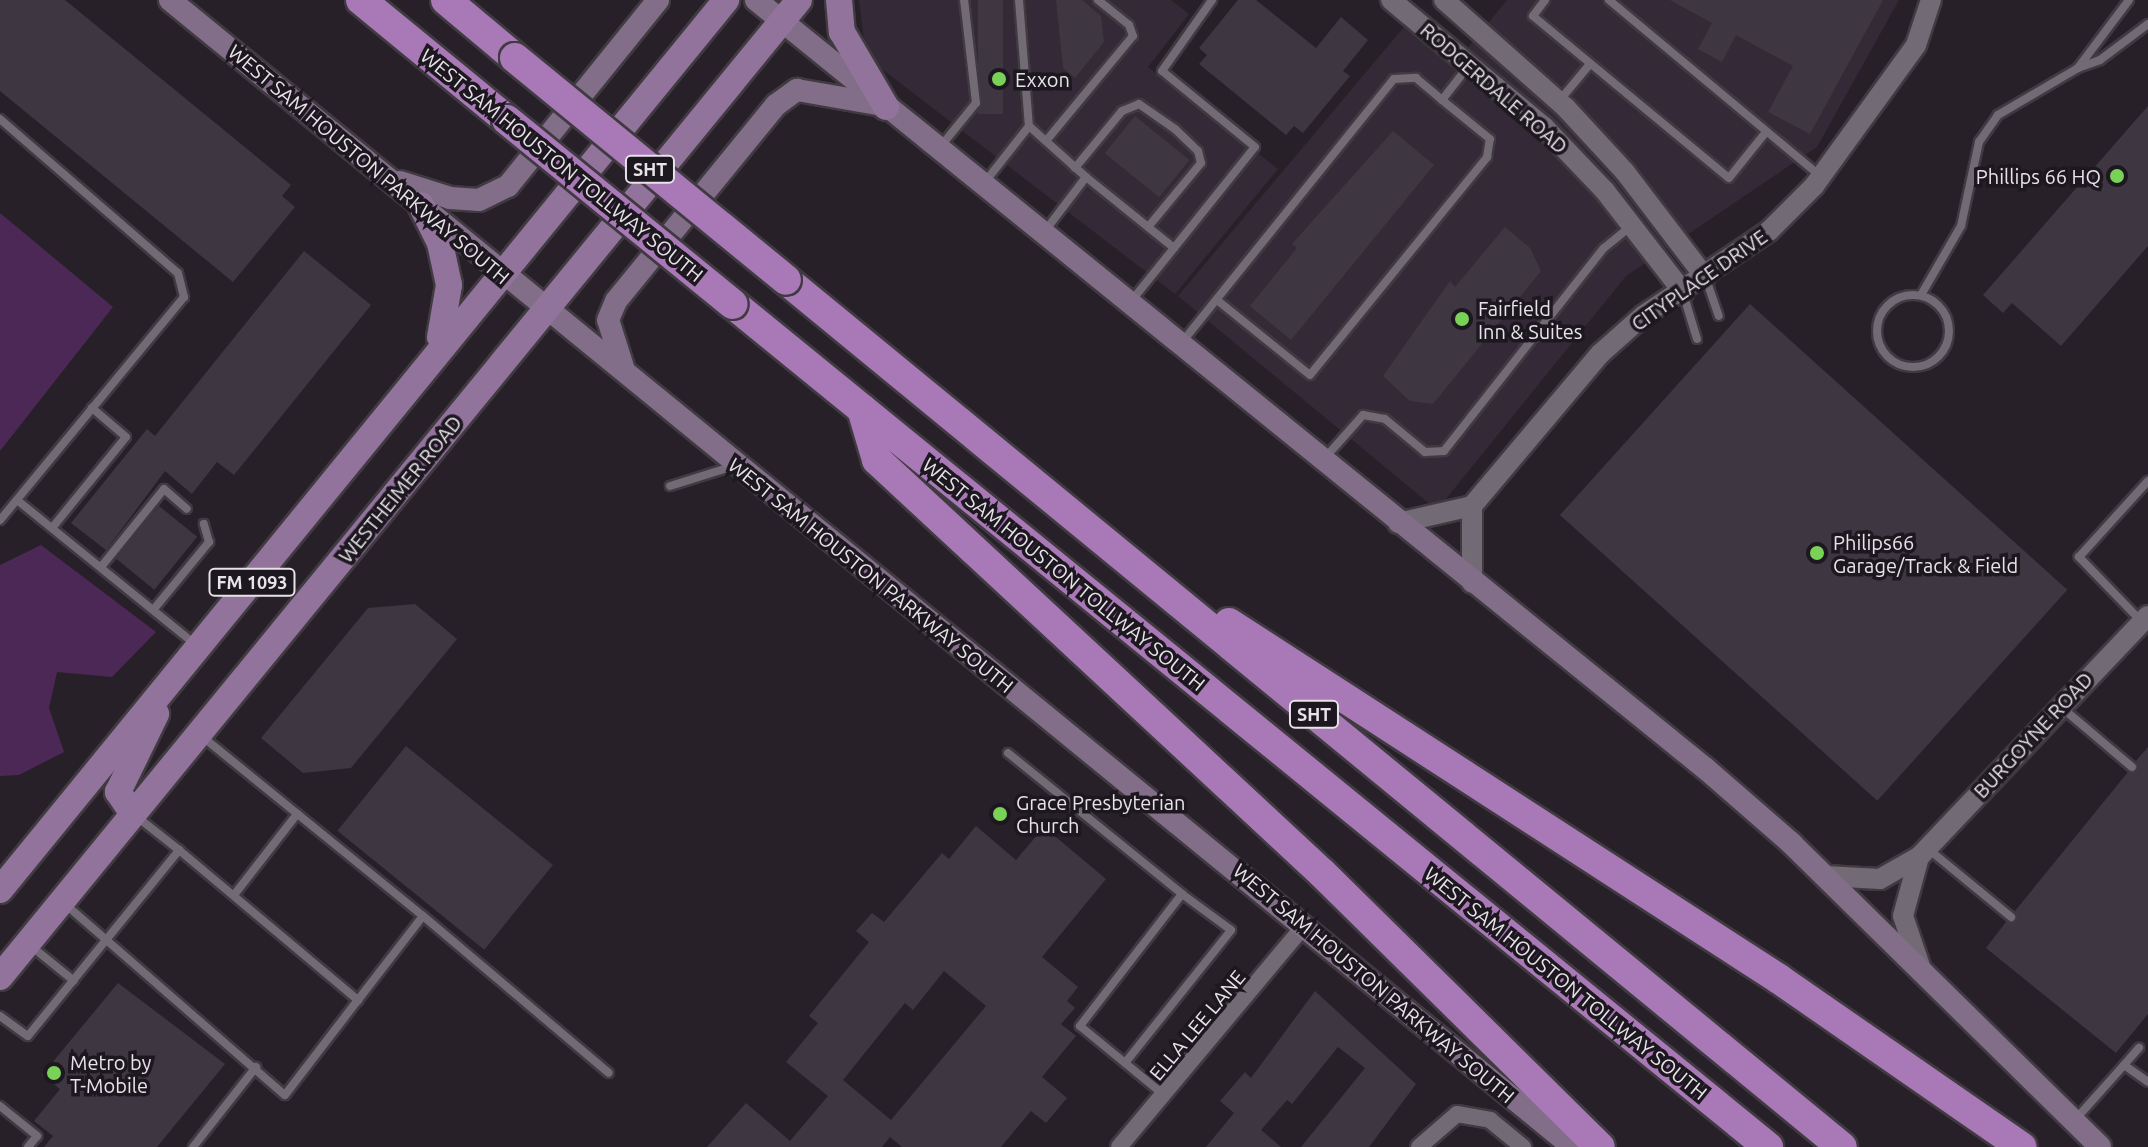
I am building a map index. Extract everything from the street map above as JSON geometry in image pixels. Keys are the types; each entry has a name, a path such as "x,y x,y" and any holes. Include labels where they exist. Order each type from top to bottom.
{"highway":[{"name":"WEST SAM HOUSTON TOLLWAY SOUTH","path":"361,0 1768,1147"},
{"name":"SHT","path":"446,0 1842,1147"},
{"path":"862,409 877,460 1322,873 1600,1147"},
{"path":"1112,548 1766,970 2022,1147"}],"main road":[{"name":"WEST SAM HOUSTON PARKWAY SOUTH","path":"170,0 1573,1147"},
{"path":"388,177 450,198 479,200 508,186 658,0"},
{"name":"FM 1093","path":"0,890 501,272 726,0"},
{"path":"756,0 1472,583 1706,769 1826,876 2100,1147"},
{"name":"WESTHEIMER ROAD","path":"0,977 799,0"},
{"path":"839,0 842,32 886,107"},
{"path":"627,376 612,345 608,320 616,301 776,105 797,90 825,90 886,107"},
{"path":"421,205 440,243 449,285 450,306 434,355"},
{"path":"133,814 118,792 166,689"}],"street":[{"name":"RODGERDALE ROAD","path":"1391,0 1544,127 1632,225 1683,292"},
{"name":"RODGERDALE ROAD","path":"1444,0 1559,101 1625,172 1705,277"},
{"name":"CITYPLACE DRIVE","path":"1472,506 1600,354 1769,231 1820,177 1916,45 1931,0"},
{"path":"1471,64 1492,39"},
{"path":"1398,523 1472,506 1472,583"},
{"name":"BURGOYNE ROAD","path":"1826,876 1880,879 1923,852 2145,619"},
{"name":"BURGOYNE ROAD","path":"1923,852 1903,916 1907,941 1933,982"},
{"name":"ELLA LEE LANE","path":"1119,1147 1304,926"},
{"path":"1419,1147 1457,1114 1490,1120 1523,1147"}],"lane":[{"path":"938,149 976,103 964,0"},
{"path":"982,186 1029,126 1019,0"},
{"path":"1046,141 1133,36 1129,25 1098,0"},
{"path":"1128,304 1255,147 1162,71 1212,0"},
{"path":"1545,0 1533,16 1729,178 1766,132"},
{"path":"1609,0 1820,177"},
{"path":"2078,68 2129,0"},
{"path":"1921,295 1961,226 1979,142 1998,115 2078,68 2100,60 2148,24"},
{"path":"1442,100 1471,64"},
{"path":"1559,101 1590,64"},
{"path":"1179,345 1394,79 1416,78 1490,139 1487,157 1310,375 1217,300"},
{"path":"1075,168 1122,111 1139,104 1175,129 1198,151 1201,163 1148,227"},
{"path":"0,119 178,273 184,297 0,520"},
{"path":"1029,126 1075,168 1174,248"},
{"path":"1043,234 1086,177"},
{"path":"1323,462 1363,415 1385,419 1425,452 1444,451 1604,248 1632,225"},
{"path":"1705,277 1719,316"},
{"path":"1683,292 1697,339"},
{"path":"1921,295 1947,318 1948,343 1932,362 1908,367 1887,357 1877,324 1897,297 1921,295"},
{"path":"52,528 126,437 92,408"},
{"path":"670,486 737,466"},
{"path":"2145,619 2079,557 2148,481"},
{"path":"101,567 164,489 187,509"},
{"path":"17,500 199,648"},
{"path":"154,609 209,542 204,524"},
{"path":"2061,706 2132,767"},
{"path":"199,734 423,916 609,1073"},
{"path":"1008,753 1231,930 1125,1063"},
{"path":"133,814 358,1000"},
{"path":"234,895 297,814"},
{"path":"0,1016 28,1036 179,850"},
{"path":"1923,852 2011,917"},
{"path":"1165,1095 1080,1026 1182,894"},
{"path":"61,902 285,1095 423,916"},
{"path":"28,943 74,981"},
{"path":"2074,1121 2139,1048"},
{"path":"2124,1065 2148,1082"},
{"path":"193,1147 256,1067"},
{"path":"0,1106 37,1136 28,1147"}],"shaded area":[{"path":"859,0 1171,0 1189,14 1148,67 1278,169 1175,294 878,66 864,40"},
{"path":"1507,0 1899,0 1817,147 1626,276 1437,510 1178,296 1404,27 1453,66"},
{"path":"0,213 113,307 0,451"},
{"path":"41,545 156,632 112,677 57,672 49,708 64,752 19,775 0,776 0,565"}],"building":[{"path":"0,0 65,0 291,185 282,196 295,207 233,282 0,91"},
{"name":"Exxon","path":"978,0 1003,0 1003,114 978,114"},
{"path":"1056,0 1082,0 1101,16 1104,42 1075,78 1063,68"},
{"path":"1238,0 1256,0 1316,48 1341,17 1368,40 1343,71 1350,76 1303,133 1294,126 1286,135 1199,64 1207,55 1199,48"},
{"path":"1670,0 1883,0 1810,134 1768,112 1793,66 1736,35 1722,62 1698,49 1712,23"},
{"name":"Phillips 66 HQ","path":"2148,106 2148,246 2061,346 2012,303 2003,313 1983,295"},
{"path":"1135,116 1189,160 1159,197 1105,153"},
{"path":"1393,131 1434,165 1291,340 1250,306 1297,248 1292,244"},
{"name":"Fairfield Inn & Suites","path":"1505,227 1530,248 1541,271 1433,404 1410,401 1383,376 1450,281 1455,287"},
{"path":"304,251 371,305 234,475 217,462 192,494 165,471 106,550 71,523 147,429 155,436"},
{"name":"Philips66 Garage/Track & Field","path":"1750,304 2067,590 1877,801 1560,515"},
{"path":"159,506 197,537 154,590 116,559"},
{"path":"415,604 457,639 351,768 303,773 261,738 368,608"},
{"path":"406,746 553,865 484,950 337,831"},
{"path":"2148,747 2148,1014 2116,1053 1986,948 2006,922 2017,921 2015,911 2128,772 2138,771 2136,761"},
{"path":"976,826 1016,860 1044,827 1106,879 1042,957 1078,987 1067,1001 1075,1008 1061,1024 1076,1036 1042,1077 1067,1098 1046,1123 1031,1111 1001,1147 902,1147 890,1137 882,1147 707,1147 746,1103 790,1141 828,1096 786,1062 818,1023 809,1016 869,942 856,931 872,913 884,922 942,853 949,859","holes":["944,971 986,1006 891,1120 843,1080 905,1003 913,1010"]},
{"path":"118,983 225,1064 157,1147 44,1147 53,1136 34,1121 60,1089 42,1075"},
{"path":"1315,991 1416,1084 1369,1147 1301,1147 1365,1068 1338,1047 1292,1104 1287,1100 1261,1130 1281,1147 1206,1147 1234,1113 1220,1101 1245,1072 1251,1078"}],"place":[{"name":"Exxon","path":"999,79"},
{"name":"Phillips 66 HQ","path":"2117,176"},
{"name":"Fairfield Inn & Suites","path":"1462,319"},
{"name":"Philips66 Garage/Track & Field","path":"1817,553"},
{"name":"Grace Presbyterian Church","path":"1000,814"},
{"name":"Metro by T-Mobile","path":"54,1073"}]}
